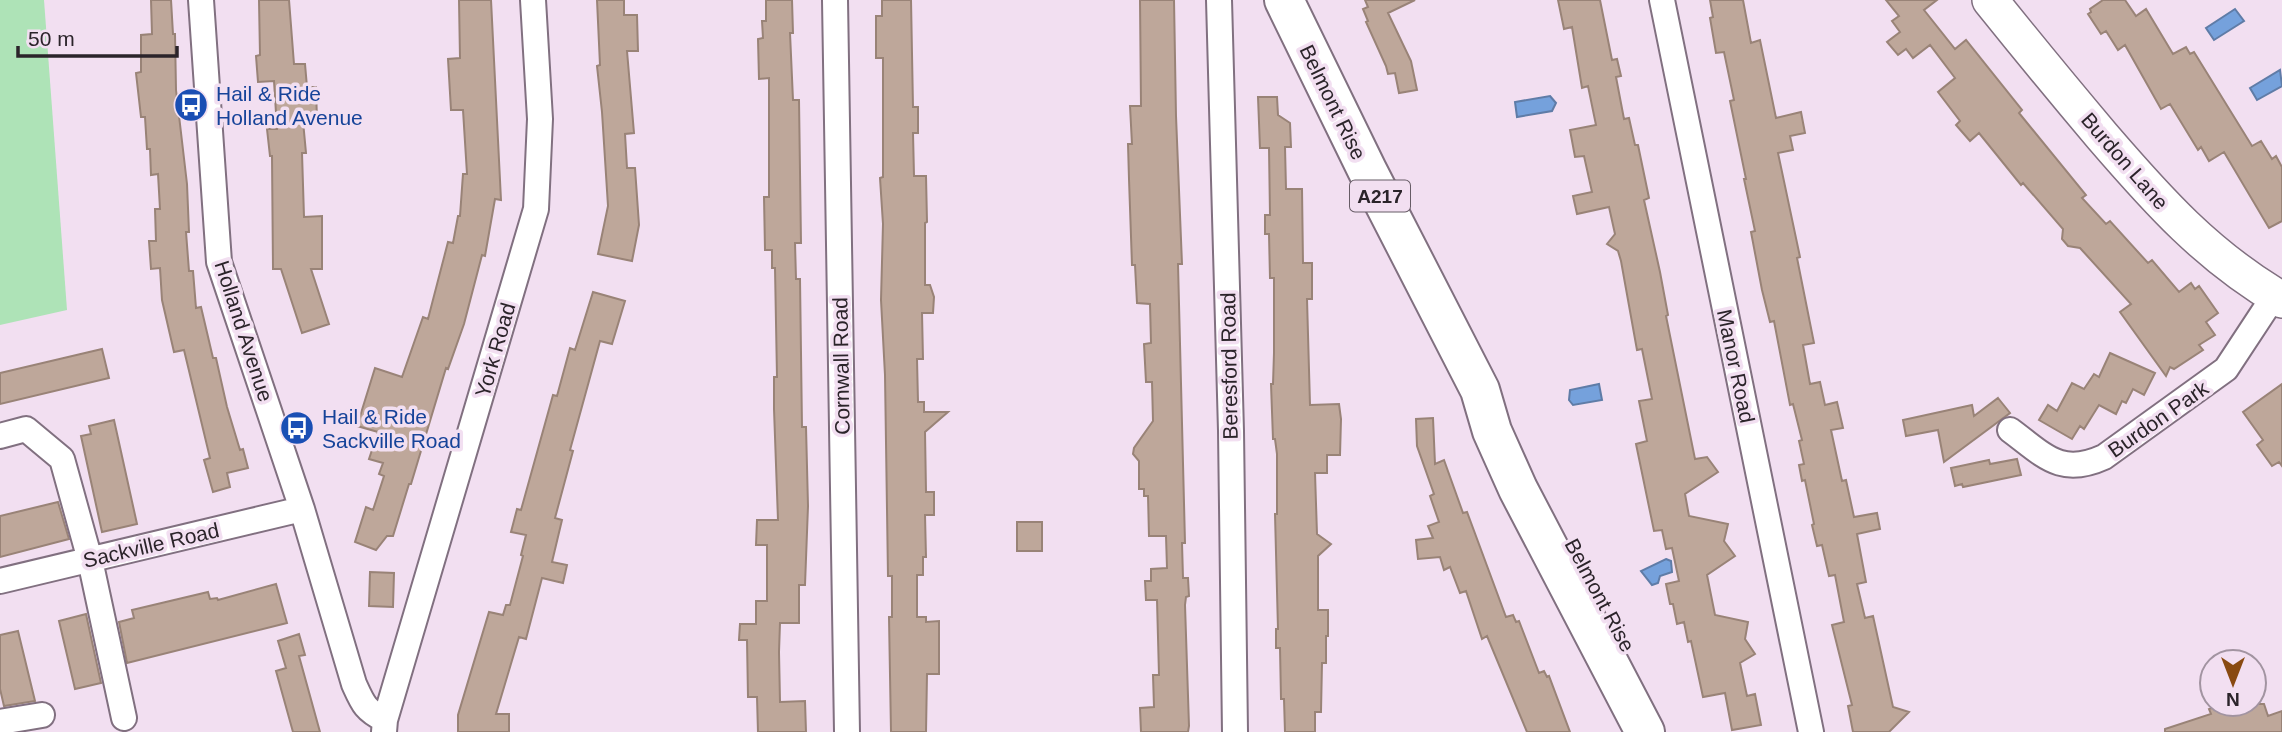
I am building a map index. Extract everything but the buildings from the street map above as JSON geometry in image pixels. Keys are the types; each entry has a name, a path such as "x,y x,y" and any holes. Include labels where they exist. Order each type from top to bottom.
{"highway":[{"name":"Belmont Rise","path":"1284,0 1367,170 1480,390 1492,431 1518,489 1645,732"},
{"name":"Belmont Rise","path":"1480,390 1507,423 1537,475 1671,732"}],"street":[{"name":"Holland Avenue","path":"201,0 219,262 302,509 354,684 365,707 385,726"},
{"name":"York Road","path":"385,726 536,209 540,119 533,0"},
{"name":"Cornwall Road","path":"835,0 847,732"},
{"name":"Beresford Road","path":"1219,0 1231,431 1235,732"},
{"name":"Manor Road","path":"1662,0 1811,732"},
{"name":"Burdon Lane","path":"1990,0 2160,202 2208,249 2278,298"},
{"name":"Burdon Park","path":"2010,430 2060,465 2090,464 2104,457 2226,369 2278,298"},
{"path":"0,436 26,429 62,459 90,560 124,718"},
{"name":"Sackville Road","path":"0,581 302,509"},
{"path":"0,722 42,715"}],"green space":[{"path":"0,0 44,0 67,310 0,325"}],"water":[{"path":"2235,9 2244,21 2214,40 2206,28"},
{"path":"2280,70 2282,86 2257,100 2250,88"},
{"path":"1550,96 1556,103 1552,111 1517,117 1515,102"},
{"path":"1599,384 1602,400 1573,405 1569,400 1570,390"},
{"path":"1666,559 1671,561 1672,572 1660,576 1658,583 1652,585 1641,571"}],"place":[{"name":"Hail & Ride Holland Avenue","path":"191,105"},
{"name":"Hail & Ride Sackville Road","path":"297,428"}]}
